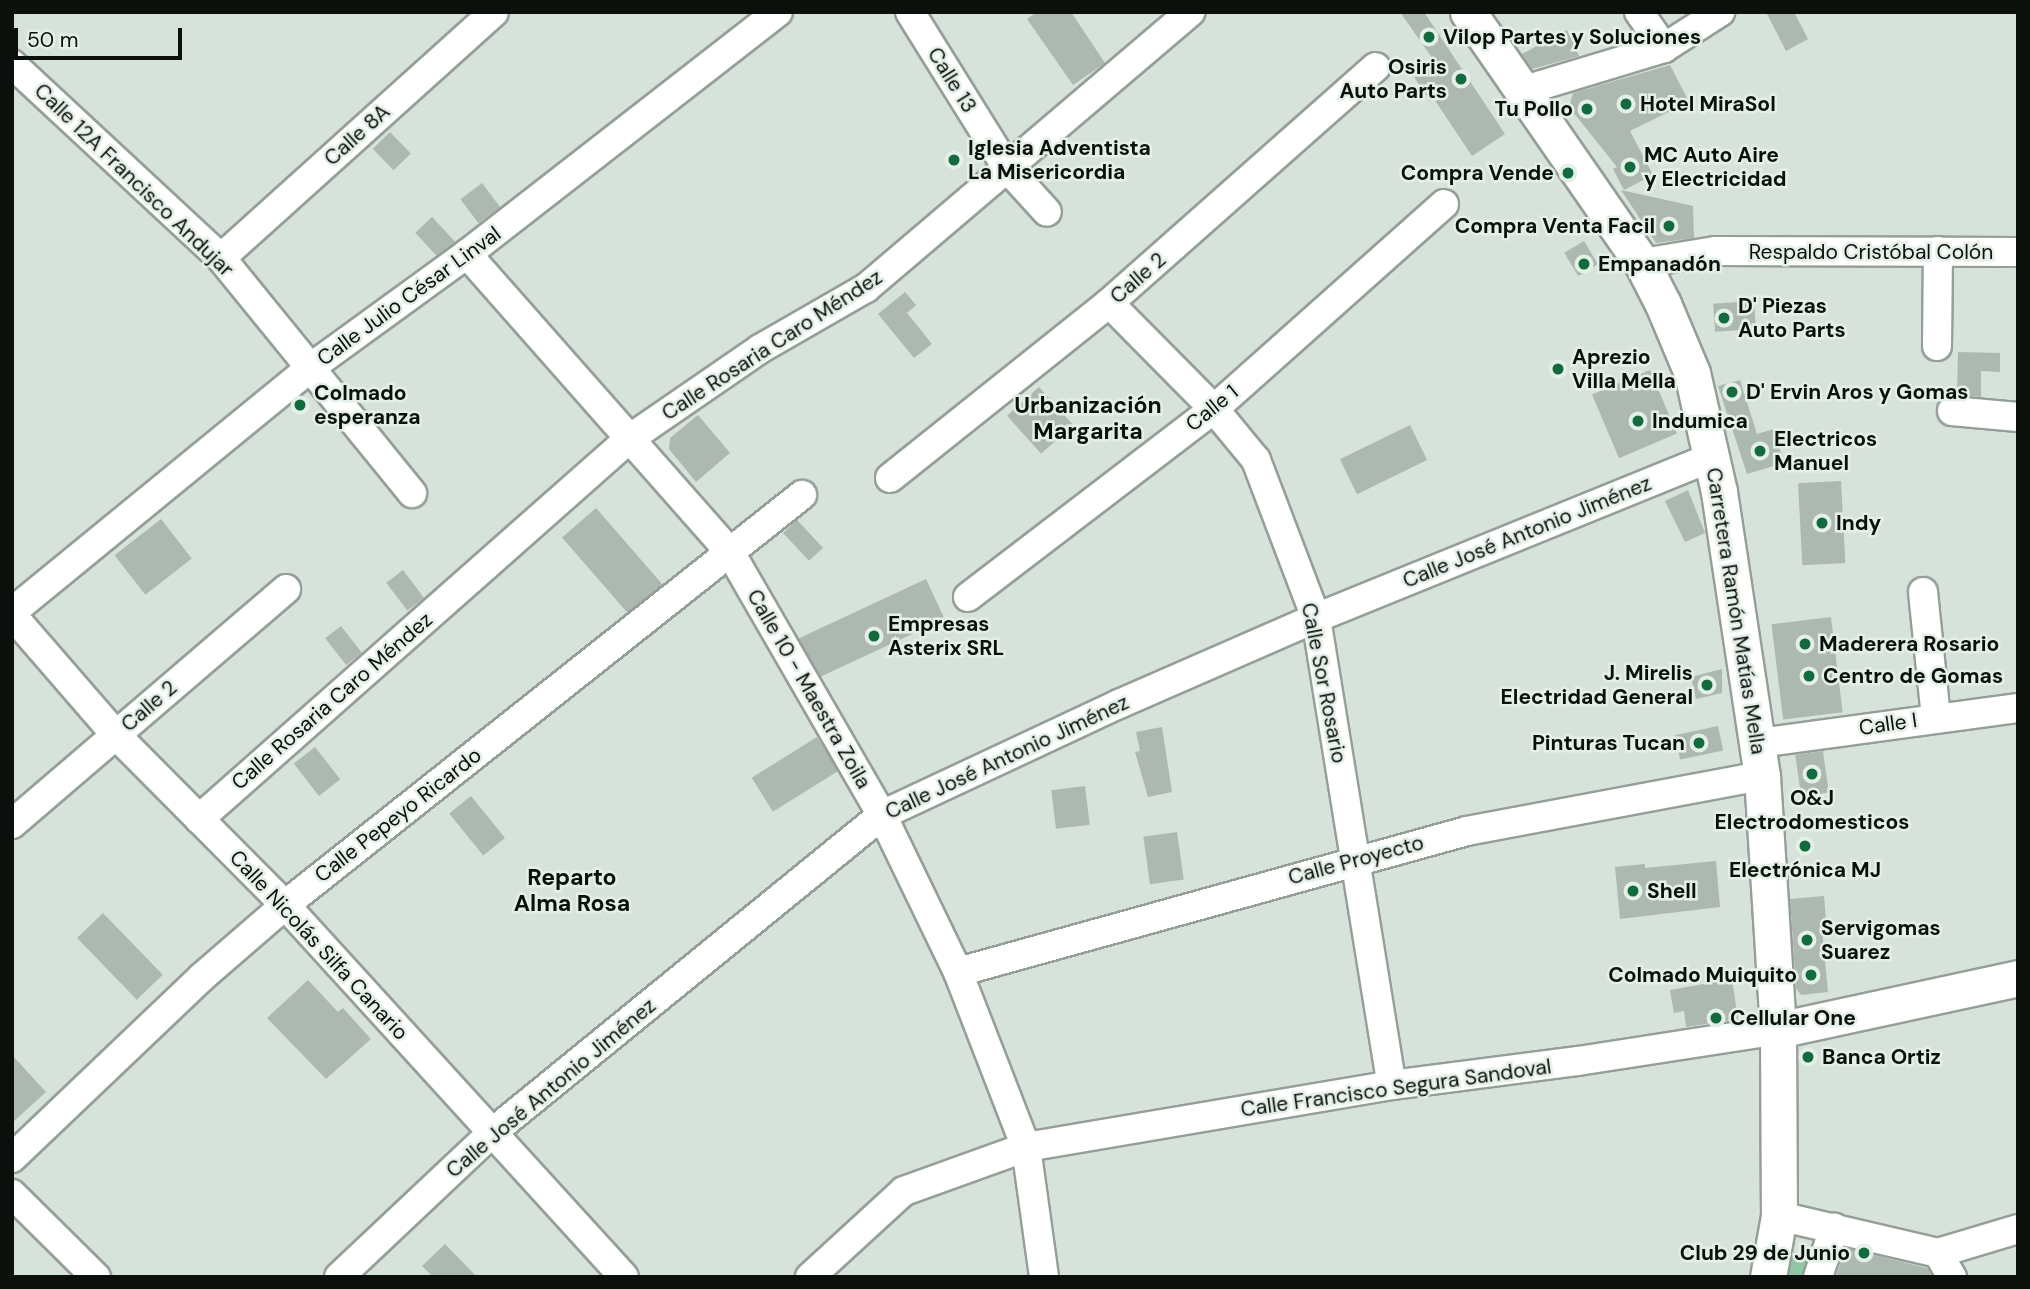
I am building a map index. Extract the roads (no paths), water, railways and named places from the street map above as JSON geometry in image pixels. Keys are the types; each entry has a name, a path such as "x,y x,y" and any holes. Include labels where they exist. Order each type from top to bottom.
{"main road":[{"name":"Carretera Ramón Matías Mella","path":"1468,12 1525,90 1642,263 1663,304 1692,373 1712,457 1760,759 1778,1030 1779,1216 1768,1277"},
{"name":"Calle Francisco Segura Sandoval","path":"1778,1030 2018,978"}],"street":[{"name":"Calle 8A","path":"221,258 494,12"},
{"name":"Calle Julio César Linval","path":"12,614 310,368 467,254 778,12"},
{"name":"Calle 13","path":"910,12 1007,168 1046,212"},
{"name":"Calle Rosaria Caro Méndez","path":"199,819 629,439 760,349 866,288 1190,12"},
{"path":"1639,12 1664,48"},
{"path":"1525,90 1664,48 1712,15"},
{"name":"Calle 12A Francisco Andujar","path":"12,64 221,258 412,493"},
{"name":"Calle 2","path":"890,478 1109,303 1376,67"},
{"name":"Calle 1","path":"968,597 1214,409 1444,204"},
{"name":"Respaldo Cristóbal Colón","path":"1642,263 1715,251 2018,252"},
{"path":"1937,346 1938,251"},
{"name":"Calle 10 - Maestra Zoila","path":"467,254 730,552 882,815 958,972 1026,1147 1044,1277"},
{"name":"Calle Sor Rosario","path":"1109,303 1214,409 1256,460 1316,618 1392,1085"},
{"path":"1952,411 2018,416"},
{"name":"Calle José Antonio Jiménez","path":"339,1277 494,1131 882,815 1119,704 1316,618 1712,457"},
{"name":"Calle Pepeyo Ricardo","path":"12,1157 202,977 285,905 802,495"},
{"name":"Calle 2","path":"12,824 286,589"},
{"path":"1923,592 1936,717"},
{"name":"Calle Nicolás Silfa Canario","path":"12,614 116,735 285,905 494,1131 624,1277"},
{"name":"Calle I","path":"1760,759 1936,717 2018,708"},
{"name":"Calle Proyecto","path":"958,972 1356,859 1760,759"},
{"name":"Calle Francisco Segura Sandoval","path":"810,1277 904,1191 1026,1147 1392,1085 1578,1061 1778,1030"},
{"path":"12,1194 96,1277"},
{"path":"1779,1216 1834,1228 1945,1265 2018,1229"},
{"path":"1818,1277 1834,1228"}],"place":[{"name":"Vilop Partes y Soluciones","path":"1429,37"},
{"name":"Osiris Auto Parts","path":"1461,79"},
{"name":"Hotel MiraSol","path":"1626,104"},
{"name":"Tu Pollo","path":"1587,109"},
{"name":"Iglesia Adventista La Misericordia","path":"954,160"},
{"name":"MC Auto Aire y Electricidad","path":"1630,167"},
{"name":"Compra Vende","path":"1568,173"},
{"name":"Compra Venta Facil","path":"1669,226"},
{"name":"Empanadón","path":"1584,264"},
{"name":"D' Piezas Auto Parts","path":"1724,318"},
{"name":"Aprezio Villa Mella","path":"1558,369"},
{"name":"D' Ervin Aros y Gomas","path":"1732,392"},
{"name":"Colmado esperanza","path":"300,405"},
{"name":"Indumica","path":"1638,421"},
{"name":"Electricos Manuel","path":"1760,451"},
{"name":"Indy","path":"1822,523"},
{"name":"Empresas Asterix SRL","path":"874,636"},
{"name":"Maderera Rosario","path":"1805,644"},
{"name":"Centro de Gomas","path":"1809,676"},
{"name":"J. Mirelis Electridad General","path":"1707,685"},
{"name":"Pinturas Tucan","path":"1699,743"},
{"name":"O&J Electrodomesticos","path":"1812,774"},
{"name":"Electrónica MJ","path":"1805,846"},
{"name":"Shell","path":"1633,891"},
{"name":"Servigomas Suarez","path":"1807,940"},
{"name":"Colmado Muiquito","path":"1811,975"},
{"name":"Cellular One","path":"1716,1018"},
{"name":"Banca Ortiz","path":"1808,1057"},
{"name":"Club 29 de Junio","path":"1864,1253"}],"district":[{"name":"Urbanización Margarita","path":"1088,418"},
{"name":"Reparto Alma Rosa","path":"572,890"}]}
